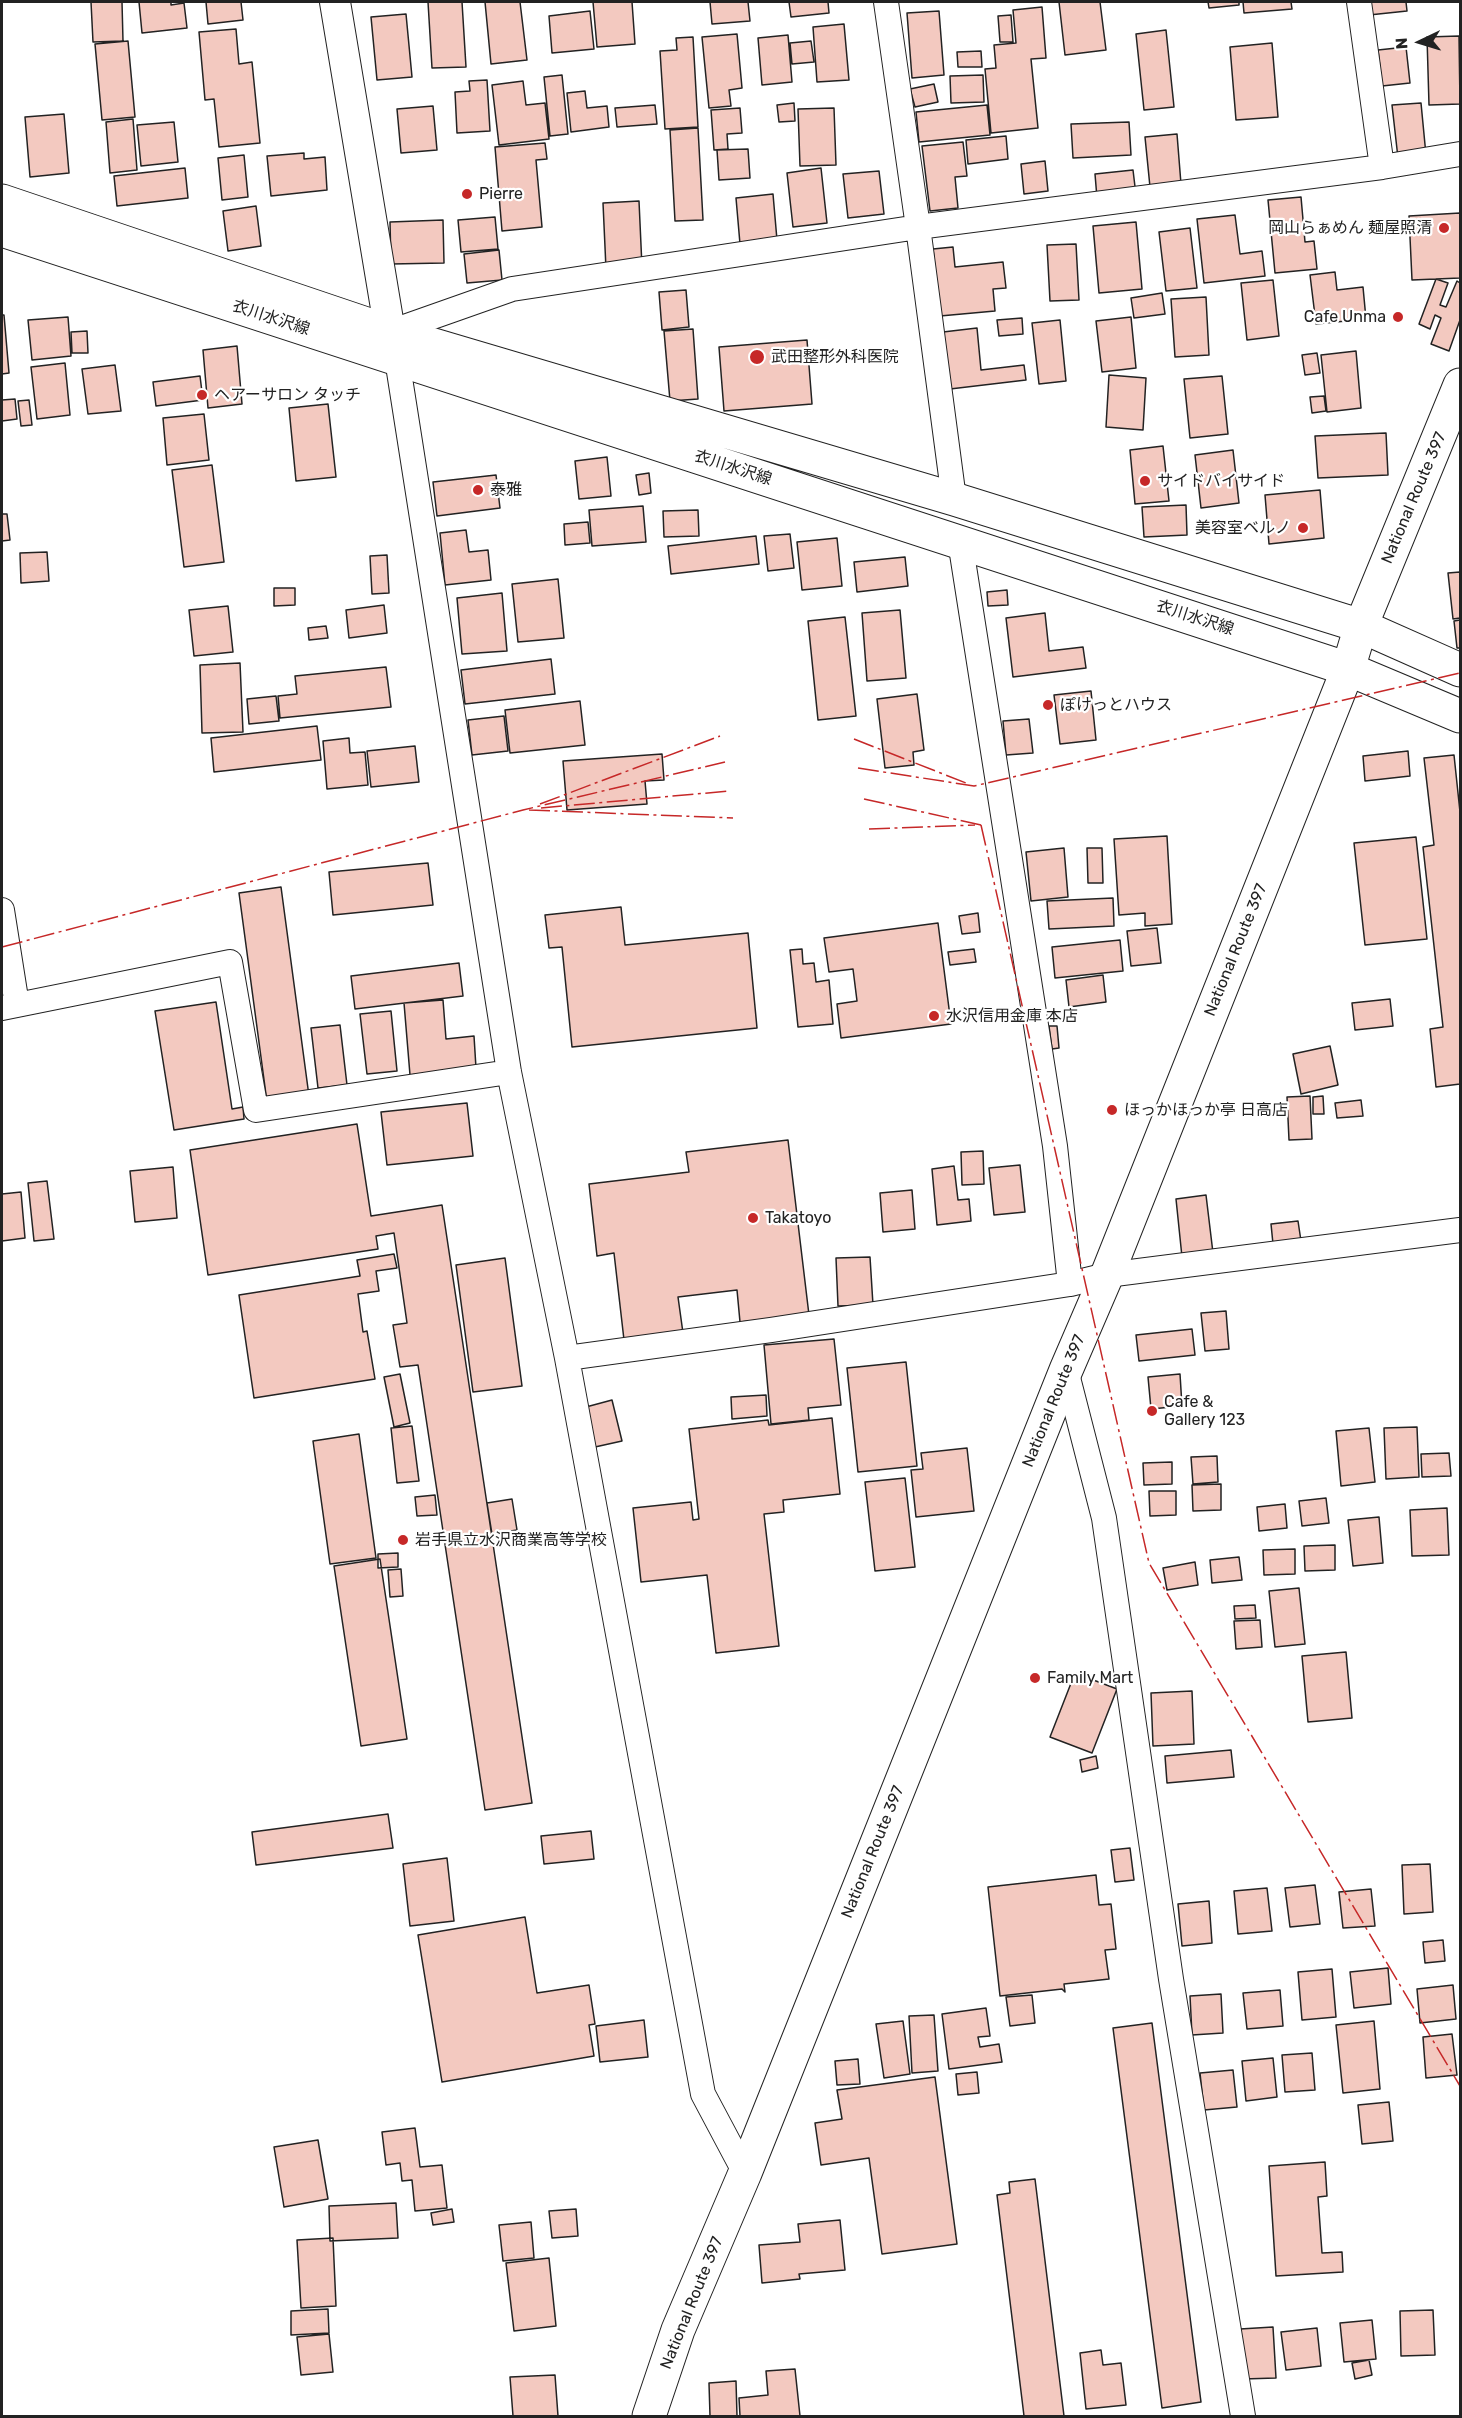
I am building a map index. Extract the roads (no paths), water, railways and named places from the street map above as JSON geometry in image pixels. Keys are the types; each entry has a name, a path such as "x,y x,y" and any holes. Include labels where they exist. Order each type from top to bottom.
{"main road":[{"name":"衣川水沢線","path":"2,201 393,345 960,541 1348,669 1461,716"},
{"name":"衣川水沢線","path":"2,230 393,345 954,499 1361,626 1461,670"},
{"name":"National Route 397","path":"649,2416 678,2330 745,2173 1066,1370 1107,1275 1348,669 1361,626 1461,385"}],"street":[{"path":"335,2 393,345 509,1072 567,1358 703,2094 745,2173"},
{"path":"886,2 954,499"},
{"path":"1359,2 1382,167"},
{"path":"393,345 512,289 918,227 1382,167 1461,154"},
{"path":"960,541 1055,1146 1070,1284"},
{"path":"2,909 9,1007 230,962 256,1110 509,1072"},
{"path":"567,1358 771,1330 1070,1284 1107,1275 1461,1230"},
{"path":"1066,1370 1104,1518 1171,1979 1243,2416"}],"place":[{"name":"Pierre","path":"467,194"},
{"name":"岡山らぁめん 麺屋照清","path":"1444,228"},
{"name":"Cafe Unma","path":"1398,317"},
{"name":"武田整形外科医院","path":"757,357"},
{"name":"ヘアーサロン タッチ","path":"202,395"},
{"name":"サイドバイサイド","path":"1145,481"},
{"name":"泰雅","path":"478,490"},
{"name":"美容室ベルノ","path":"1303,528"},
{"name":"ぽけっとハウス","path":"1048,705"},
{"name":"水沢信用金庫 本店","path":"934,1016"},
{"name":"ほっかほっか亭 日高店","path":"1112,1110"},
{"name":"Takatoyo","path":"753,1218"},
{"name":"Cafe & Gallery 123","path":"1152,1411"},
{"name":"岩手県立水沢商業高等学校","path":"403,1540"},
{"name":"Family Mart","path":"1035,1678"}]}
